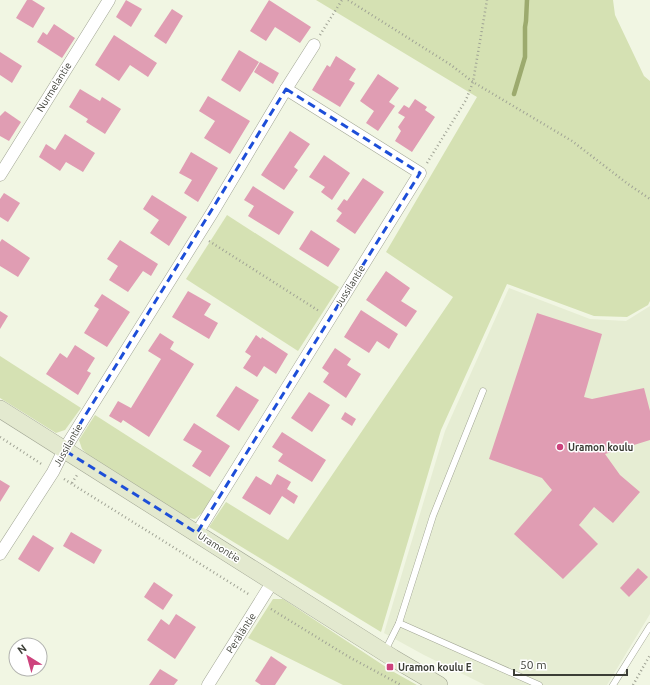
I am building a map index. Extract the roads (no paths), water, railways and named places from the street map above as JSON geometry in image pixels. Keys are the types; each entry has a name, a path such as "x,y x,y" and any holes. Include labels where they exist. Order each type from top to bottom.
{"street":[{"name":"Nurmelantie","path":"0,175 110,0"},
{"name":"Jussilantie","path":"0,554 53,472 64,450 314,45"},
{"name":"Jussilantie","path":"197,533 420,173 286,89"},
{"name":"Uramontie","path":"0,408 64,450 438,685"},
{"name":"Peräläntie","path":"208,685 273,581"}],"lane":[{"path":"384,652 399,623 433,516 483,391"},
{"path":"399,623 539,685"},
{"path":"613,685 650,626"}],"waterway":[{"path":"514,94 525,57 527,0"}],"place":[{"name":"Uramon koulu","path":"560,447"},
{"name":"Uramon koulu E","path":"390,667"}]}
